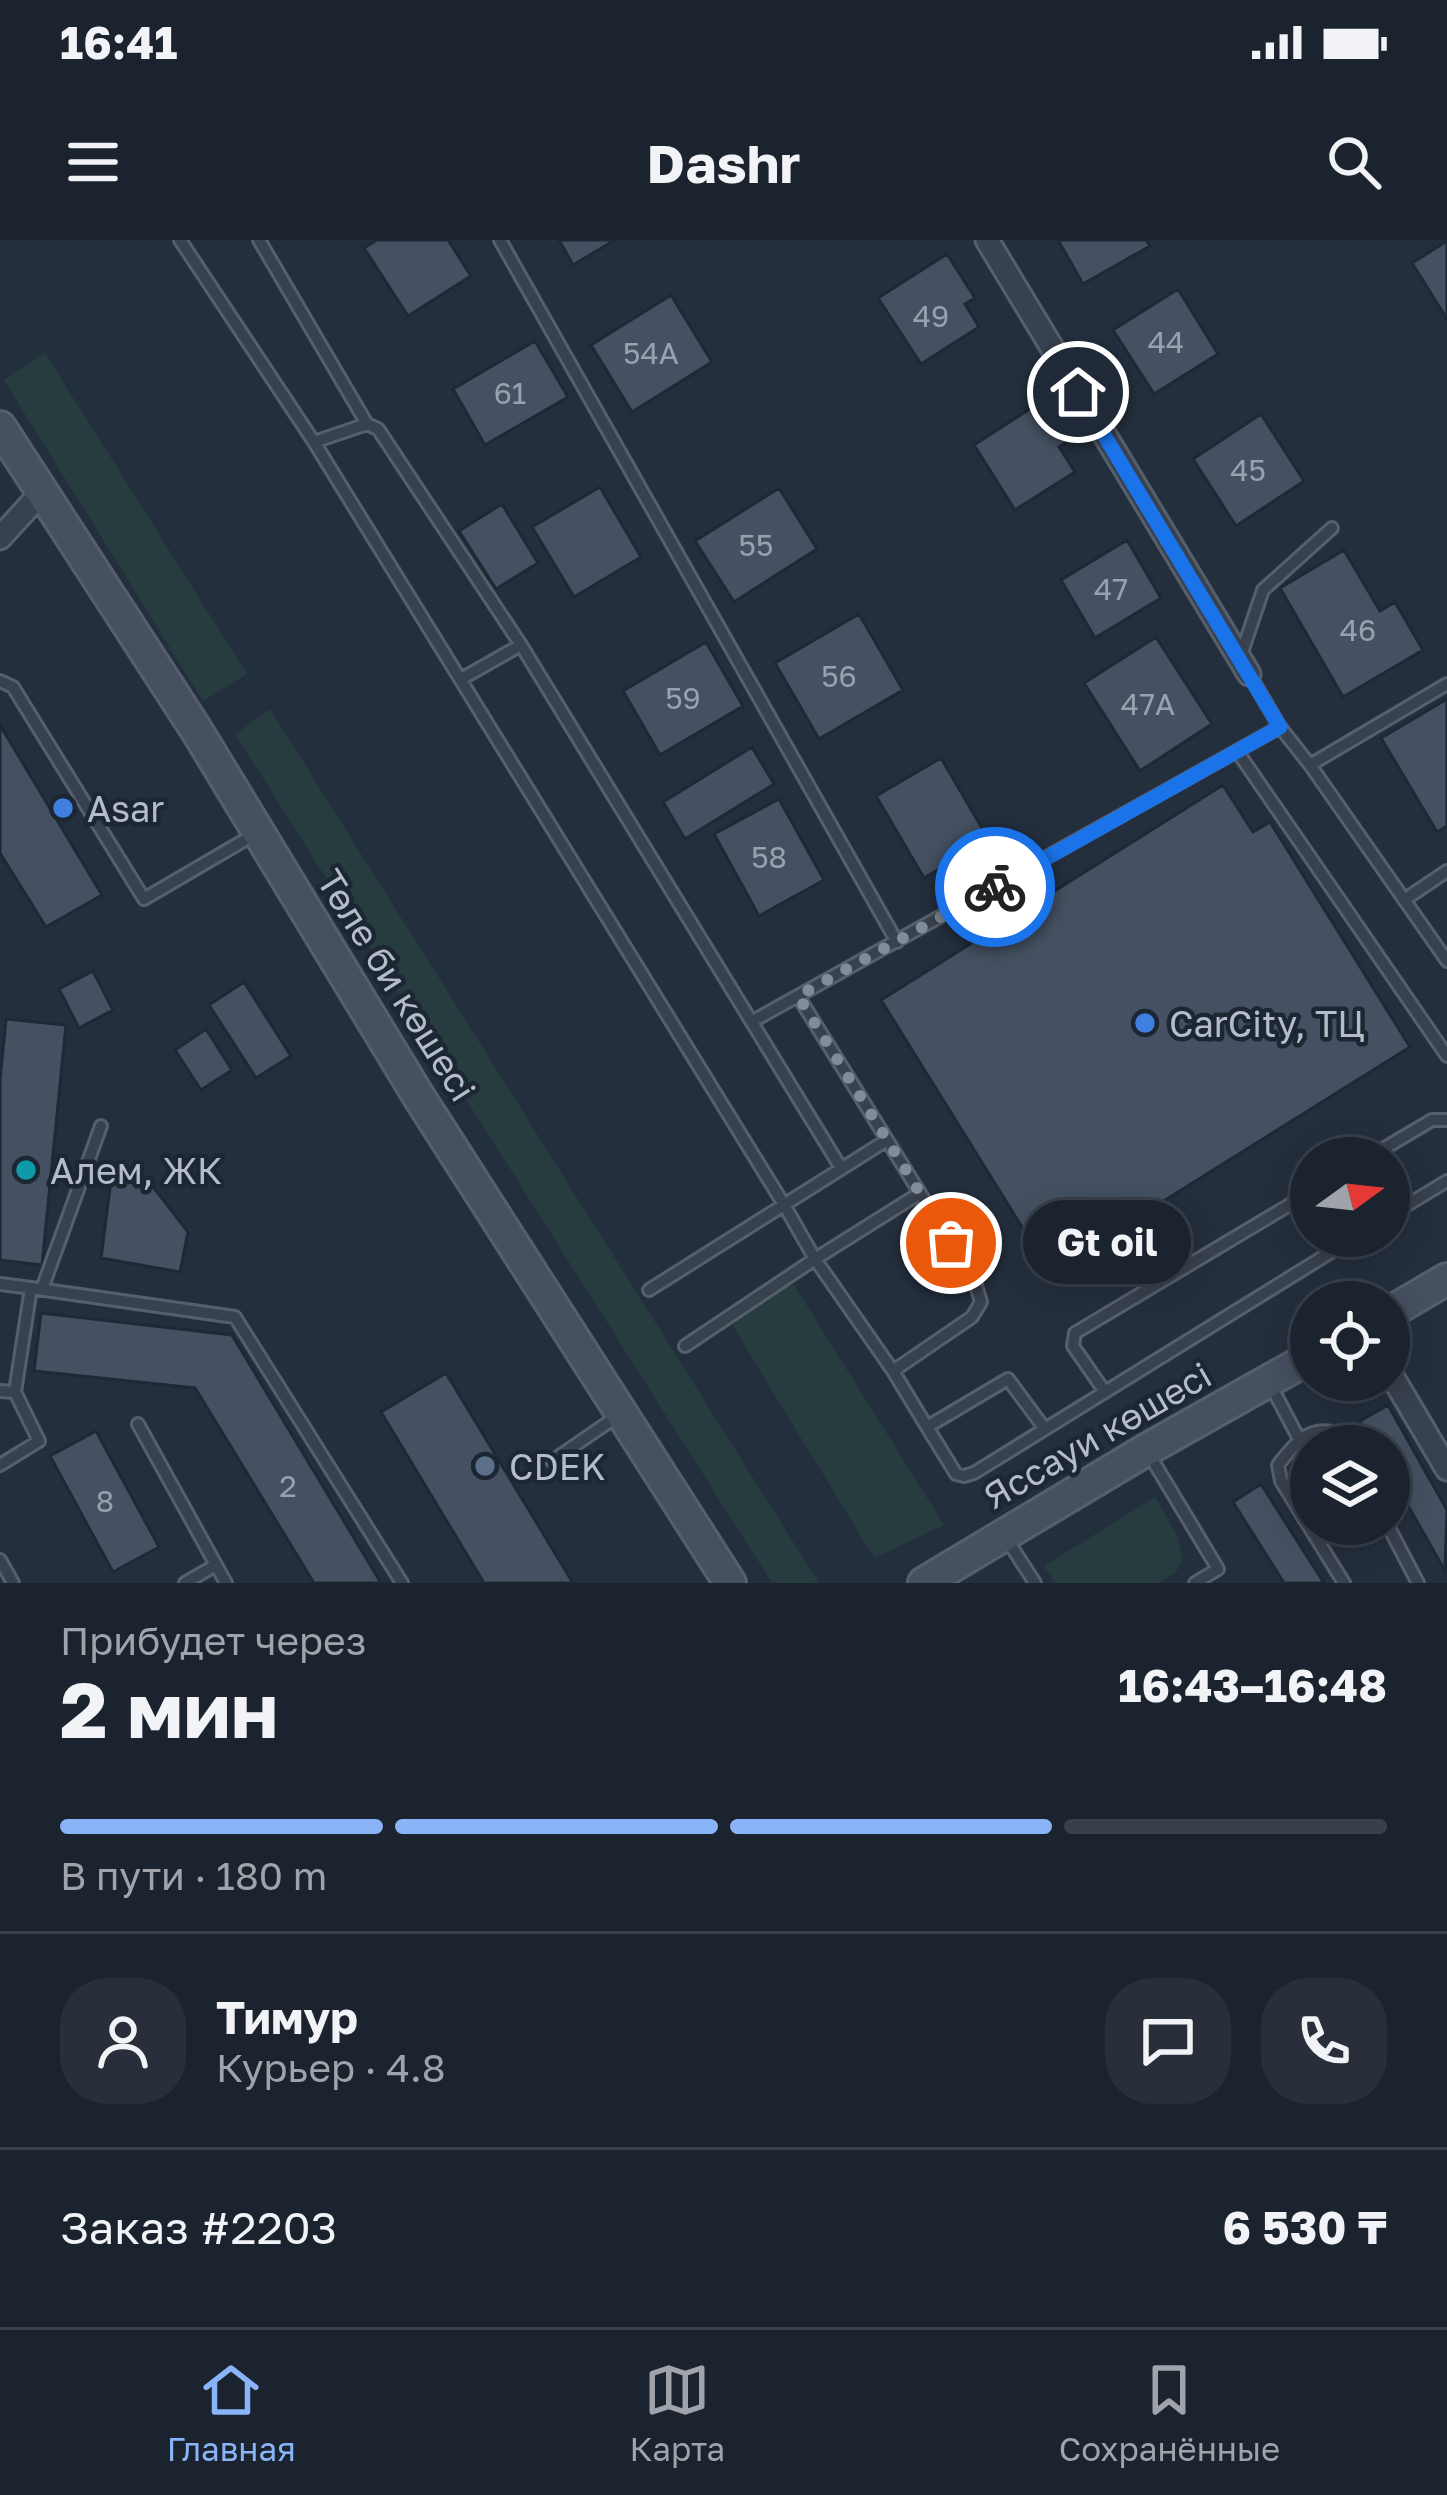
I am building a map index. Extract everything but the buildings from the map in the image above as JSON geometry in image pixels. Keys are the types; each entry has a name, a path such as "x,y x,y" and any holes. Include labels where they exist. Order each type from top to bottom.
{"street":[{"path":"987,240 1244,666"},
{"name":"Төле би көшесі","path":"0,427 197,730 419,1097 730,1583"},
{"path":"0,538 43,491"},
{"path":"1410,1301 1447,1279"},
{"name":"Яссауи көшесі","path":"924,1583 965,1571 1004,1535 1290,1369"},
{"path":"1407,1401 1447,1469"}],"lane":[{"path":"180,240 314,442 815,1259 893,1371 956,1474 974,1473 1323,1257"},
{"path":"260,240 367,424 378,429 520,645 841,1168"},
{"path":"500,240 897,942"},
{"path":"314,442 367,424"},
{"path":"1332,527 1263,590 1244,666 1280,727 1447,961"},
{"path":"461,679 520,645"},
{"path":"0,681 13,687 144,899 258,833"},
{"path":"1310,766 1447,684"},
{"path":"753,1021 1280,727"},
{"path":"1237,751 1447,1056"},
{"path":"1404,900 1447,871"},
{"path":"798,996 975,1282 980,1302 971,1317 893,1371"},
{"path":"1403,1137 1432,1120 1447,1120"},
{"path":"0,1465 39,1441 15,1392 36,1288 101,1126"},
{"path":"649,1290 887,1140"},
{"path":"1410,1203 1447,1180"},
{"path":"685,1346 920,1193"},
{"path":"1105,1392 1073,1346 1075,1333 1290,1205"},
{"path":"0,1284 236,1317 402,1583"},
{"path":"927,1427 1008,1379 1045,1429"},
{"path":"1268,1381 1292,1425"},
{"path":"0,1391 15,1392"},
{"path":"552,1461 622,1413"},
{"path":"138,1424 226,1583"},
{"path":"1146,1450 1218,1569 1195,1583"},
{"path":"1290,1450 1278,1465 1290,1496"},
{"path":"1004,1535 1035,1583"},
{"path":"1321,1545 1344,1583"},
{"path":"1398,1545 1418,1583"},
{"path":"0,1561 13,1583"},
{"path":"185,1583 216,1565"}],"green space":[{"path":"45,353 247,674 203,701 4,380"},
{"path":"270,709 819,1583 772,1583 235,734"},
{"path":"789,1277 944,1525 874,1558 728,1318"},
{"path":"1155,1497 1178,1536 1183,1561 1175,1573 1158,1583 1055,1583 1044,1566"}],"way so far":[{"path":"951,1243 798,996 995,887"}],"place":[{"name":"Asar","path":"63,808"},
{"name":"CarCity, ТЦ","path":"1145,1023"},
{"name":"Алем, ЖК","path":"26,1170"},
{"name":"Gt oil","path":"951,1243"},
{"name":"CDEK","path":"485,1466"}],"route":[{"path":"995,887 1280,727 1078,392"}]}
